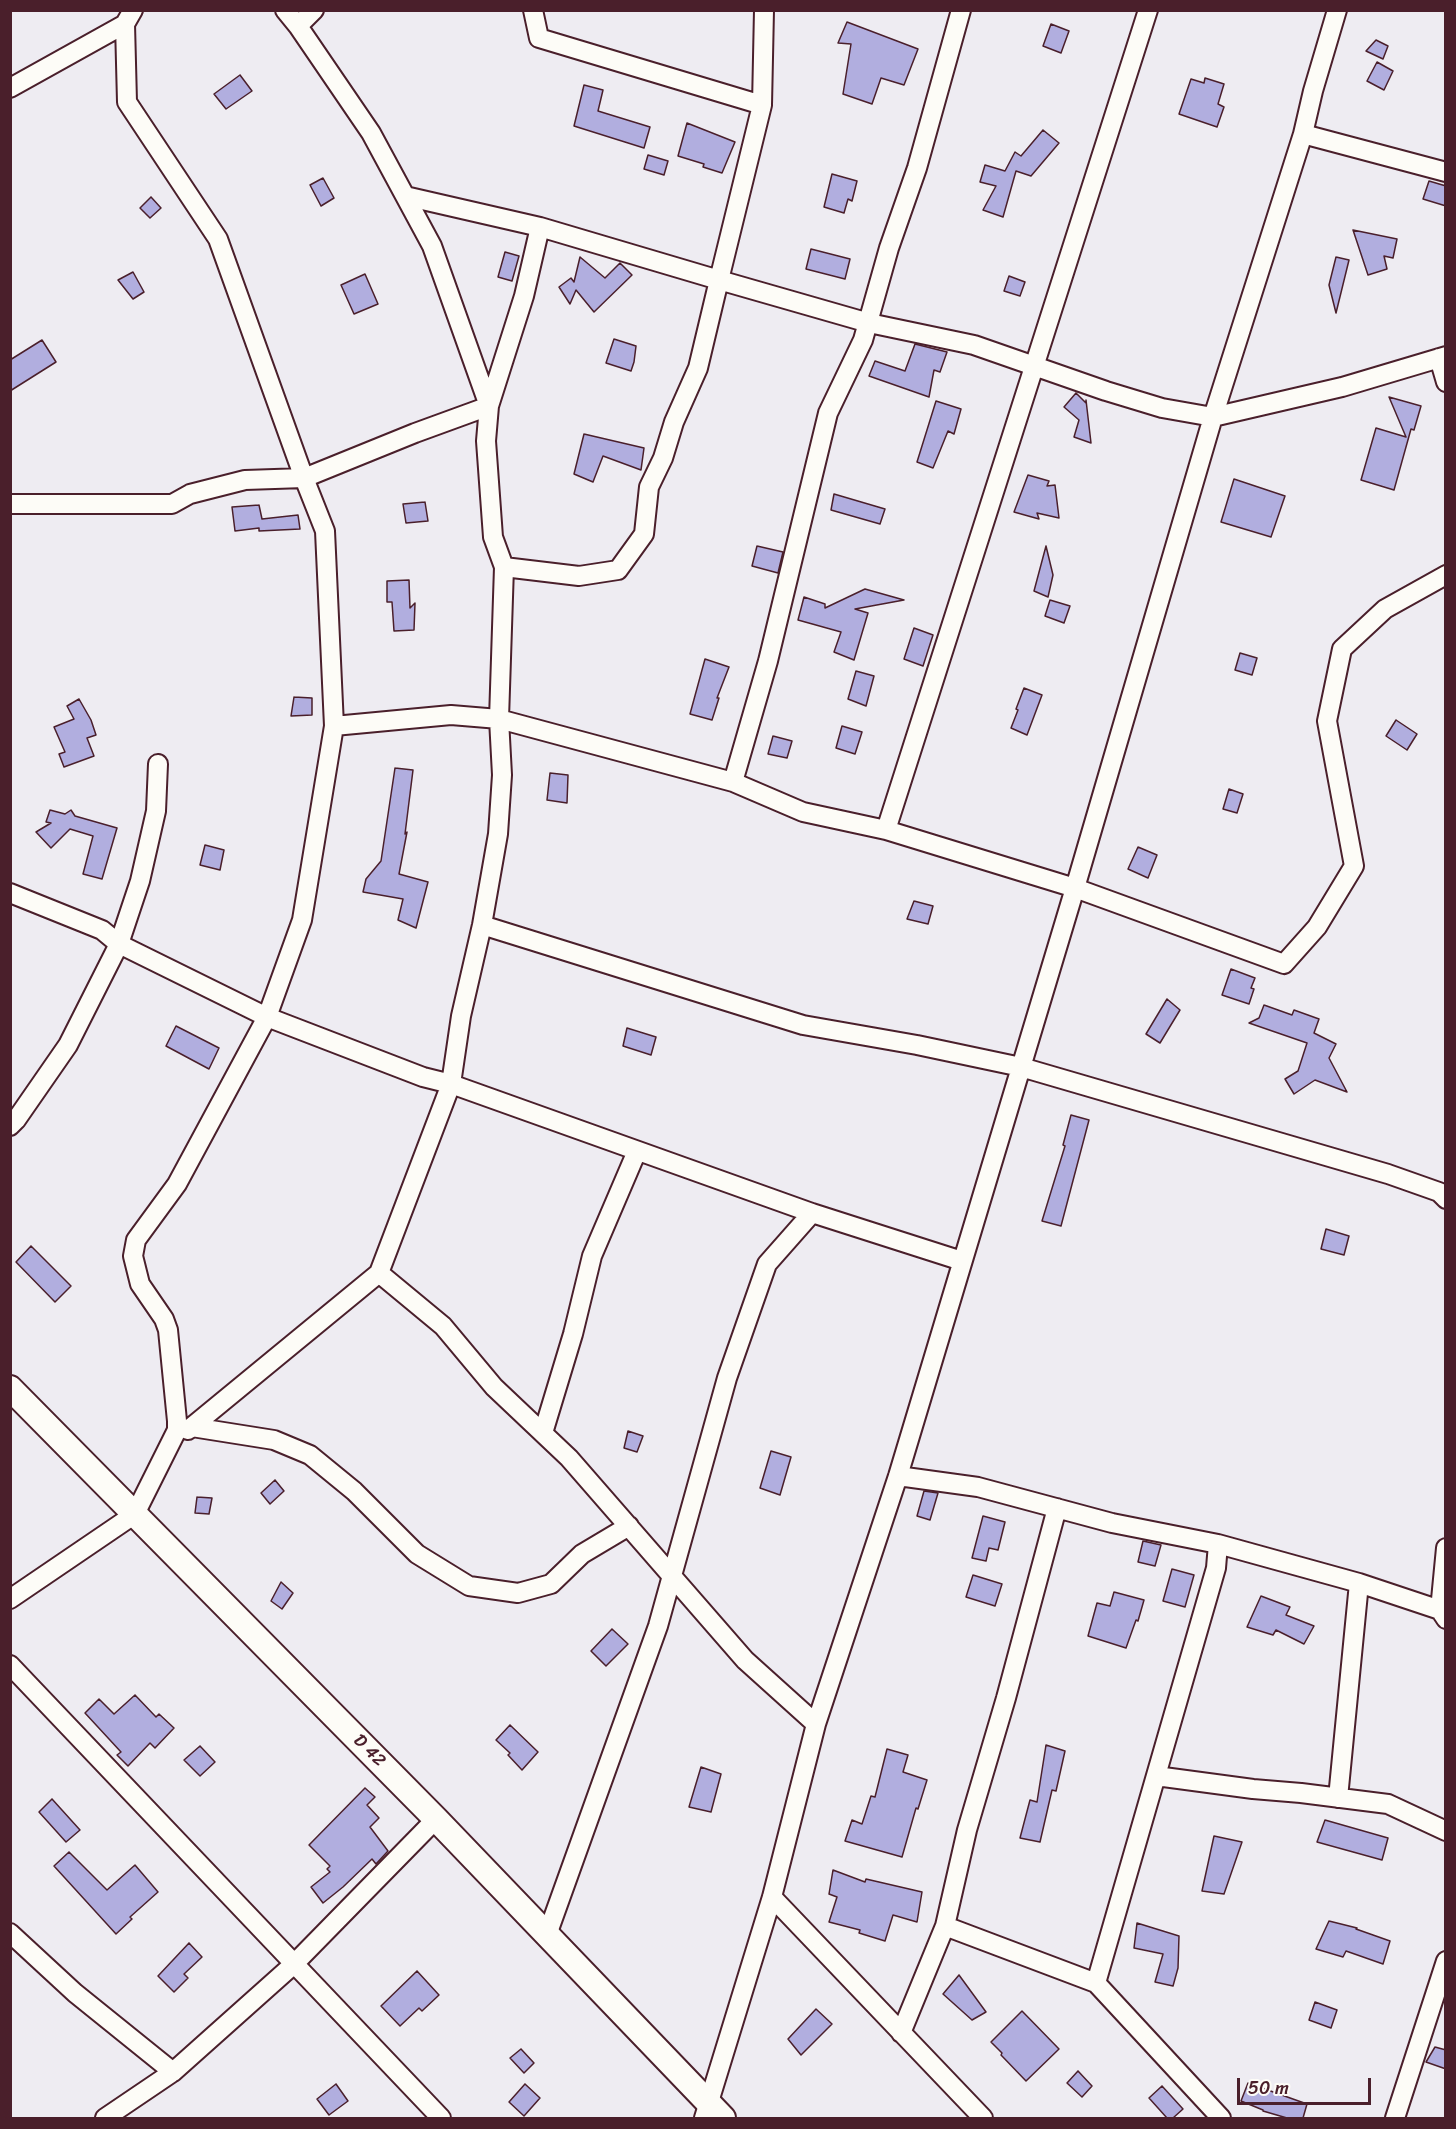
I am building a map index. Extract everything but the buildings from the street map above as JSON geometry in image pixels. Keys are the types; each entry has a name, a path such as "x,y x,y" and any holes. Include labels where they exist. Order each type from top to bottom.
{"street":[{"path":"285,10 371,133 432,246 489,406"},
{"path":"298,26 314,10"},
{"path":"533,10 539,38 762,105"},
{"path":"504,567 579,576 618,570 644,534 649,487 663,458 674,422 698,368 762,105 764,10"},
{"path":"734,782 768,661 828,414 869,323 889,248 917,168 961,10"},
{"path":"886,830 1148,10"},
{"path":"712,2114 772,1897 816,1724 898,1476 1214,417 1303,134 1337,10"},
{"path":"10,88 129,17"},
{"path":"10,1599 135,1514 177,1430 168,1330 164,1319 140,1284 133,1256 136,1240 177,1184 267,1017 302,920 334,726 325,531 218,239 127,102 129,17"},
{"path":"1303,134 1446,172"},
{"path":"405,196 540,227 869,323 974,345 1162,408 1214,417 1342,387 1442,357 1446,382"},
{"path":"170,1444 379,1273 451,1084 461,1016 482,925 498,834 502,775 499,719 504,567 493,537 486,441 489,406 524,296 540,227"},
{"path":"10,504 172,504 190,495 245,480 304,478 489,406"},
{"path":"334,726 451,715 499,719 734,782 803,812 886,830 1075,888 1284,964 1317,927 1354,866 1327,721 1342,649 1384,609 1446,575"},
{"path":"10,1126 68,1045 120,944 140,881 156,811 158,765"},
{"path":"10,893 102,930 120,944 267,1017 423,1077 451,1084 812,1213 962,1261"},
{"path":"482,925 804,1025 917,1045 1021,1067 1388,1174 1439,1192 1446,1199"},
{"path":"543,1433 573,1334 592,1256 637,1151"},
{"path":"547,1935 658,1626 727,1378 767,1264 812,1213"},
{"path":"379,1273 443,1326 494,1387 569,1458 745,1660 816,1724"},
{"name":"D 42","path":"10,1388 436,1819 547,1935 712,2114"},
{"path":"192,1426 274,1440 310,1455 354,1491 417,1554 469,1586 518,1593 551,1584 582,1554 629,1526"},
{"path":"898,1476 978,1487 1112,1523 1218,1544 1359,1583 1443,1615 1446,1548"},
{"path":"901,2032 945,1926 967,1830 1006,1698 1057,1508"},
{"path":"1096,1983 1216,1568 1218,1544"},
{"path":"1338,1798 1359,1583"},
{"path":"10,1665 441,2118"},
{"path":"1156,1776 1388,1804 1446,1831"},
{"path":"105,2118 172,2072 294,1964 436,1819"},
{"path":"772,1897 982,2118"},
{"path":"945,1926 1096,1983 1221,2118"},
{"path":"10,1933 75,1993 172,2072"},
{"path":"1395,2118 1446,1960"}]}
